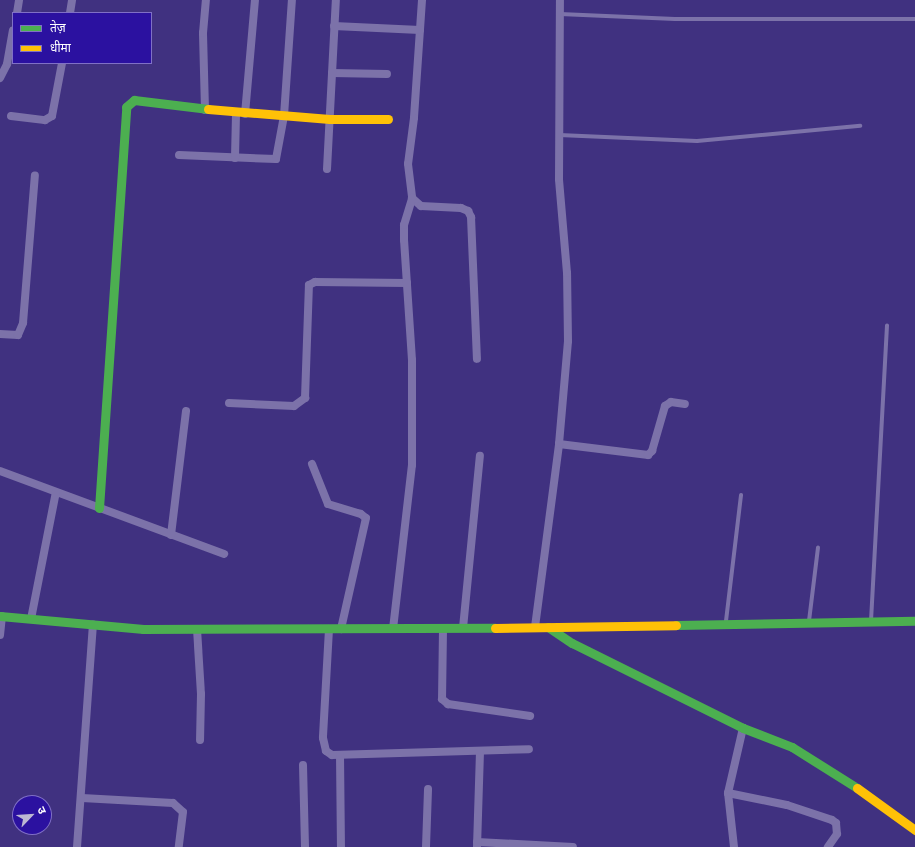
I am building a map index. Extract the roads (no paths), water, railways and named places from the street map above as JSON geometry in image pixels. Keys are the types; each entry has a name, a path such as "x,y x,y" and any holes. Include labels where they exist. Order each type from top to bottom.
{"street":[{"path":"17,12 19,0"},
{"path":"70,12 72,0"},
{"path":"205,110 203,33 206,0"},
{"path":"235,158 255,0"},
{"path":"179,155 276,159 284,116 292,0"},
{"path":"327,169 336,0"},
{"path":"394,629 412,465 412,360 404,225 412,198 408,164 414,118 422,0"},
{"path":"535,627 558,444 568,341 567,273 559,179 560,0"},
{"path":"334,26 420,30"},
{"path":"0,78 7,64 12,36"},
{"path":"11,116 45,120 52,116 62,64"},
{"path":"332,73 388,74"},
{"path":"99,508 126,107 134,100 241,114 330,119 388,120"},
{"path":"0,334 18,334 23,323 35,175"},
{"path":"412,198 421,206 461,208 468,211 471,217 477,359"},
{"path":"229,403 294,406 305,398 309,285 315,282 407,283"},
{"path":"558,444 648,455 652,451 665,406 671,402 685,404"},
{"path":"171,535 186,411"},
{"path":"463,628 480,456"},
{"path":"312,464 328,504 360,514 366,518 341,629"},
{"path":"0,471 224,554"},
{"path":"31,619 56,492"},
{"path":"0,635 1,616 143,629 443,629 915,621"},
{"path":"77,847 82,798 93,625"},
{"path":"548,627 572,643 743,728 792,747 813,758 838,774 915,830"},
{"path":"197,629 201,694 200,740"},
{"path":"329,629 324,746 332,755 529,749"},
{"path":"443,629 442,699 448,704 530,716"},
{"path":"734,847 728,792 743,728"},
{"path":"480,750 477,844 573,847"},
{"path":"340,755 341,847"},
{"path":"303,765 305,847"},
{"path":"426,847 428,789"},
{"path":"728,792 787,805 832,820 836,823 837,834 828,847"},
{"path":"82,798 173,803 182,812 179,847"}],"lane":[{"path":"560,14 675,19 915,20"},
{"path":"559,135 697,140 860,126"},
{"path":"871,621 887,326"},
{"path":"726,624 741,495"},
{"path":"809,622 818,548"}]}
